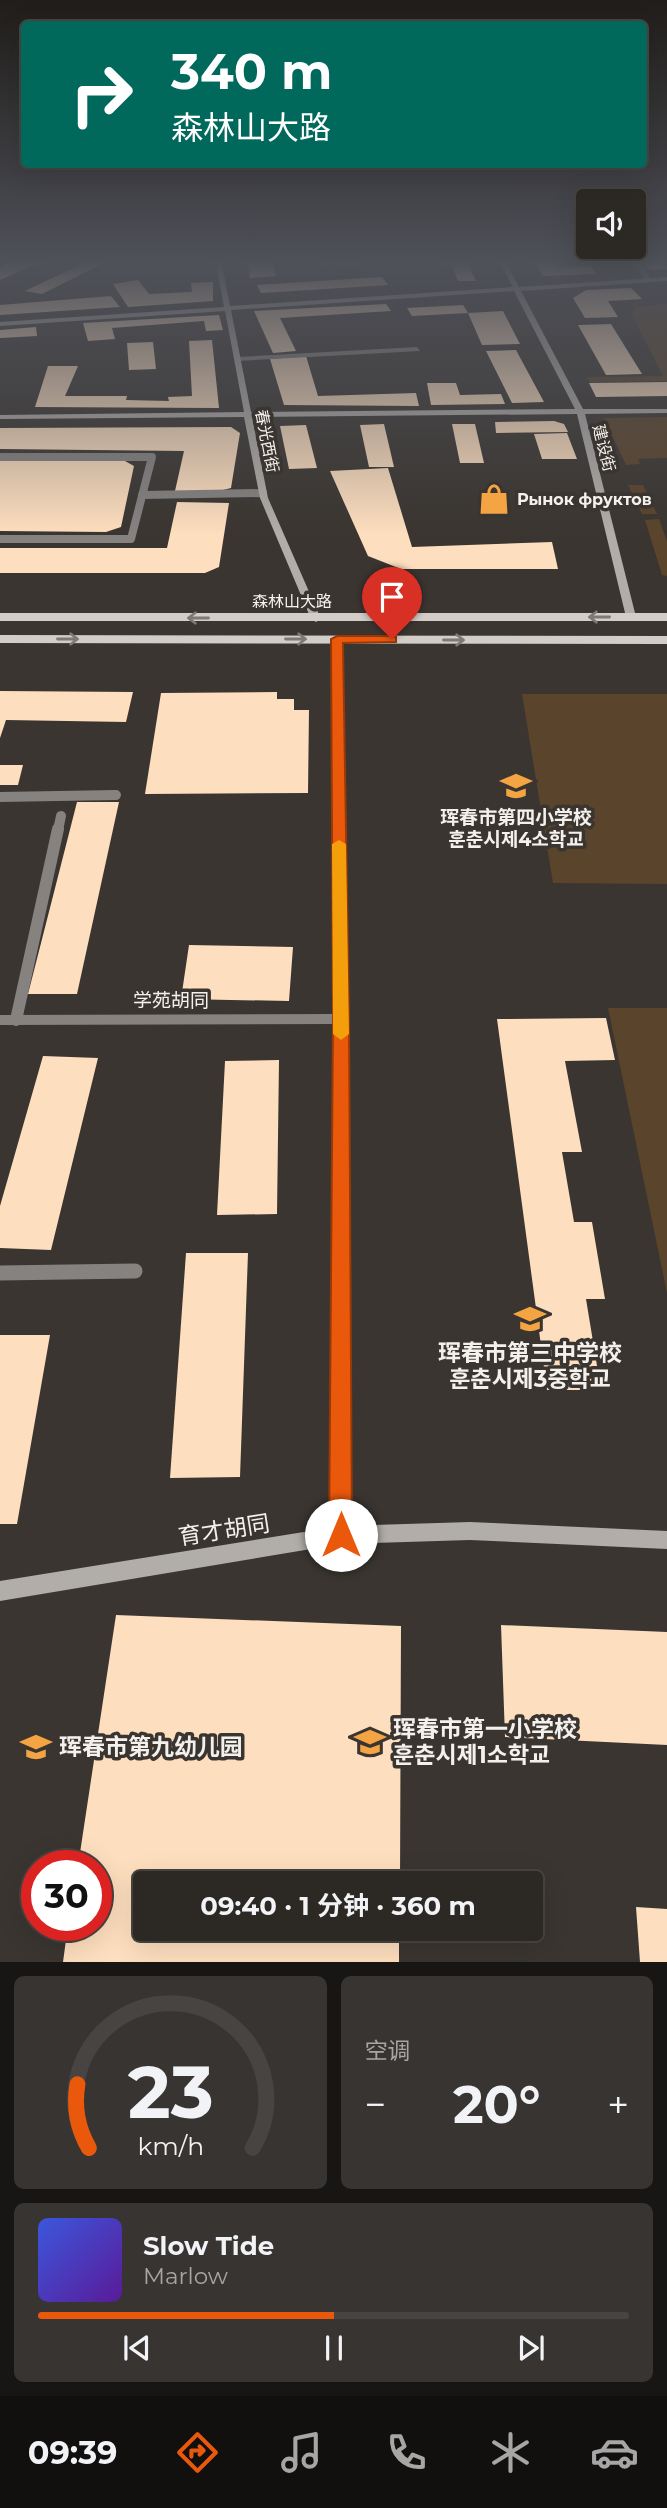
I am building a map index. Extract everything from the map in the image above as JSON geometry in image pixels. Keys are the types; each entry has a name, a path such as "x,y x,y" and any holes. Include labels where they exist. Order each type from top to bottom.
{"main road":[{"name":"森林山大路","path":"0,617 667,617"},
{"name":"森林山大路","path":"0,639 667,640"}],"street":[{"name":"春光西街","path":"237,351 263,494 316,619"},
{"path":"238,359 389,351"},
{"name":"建设街","path":"548,351 581,412 631,617"},
{"path":"0,417 249,417 667,411"},
{"path":"337,639 341,1019 341,1535"},
{"name":"学苑胡同","path":"0,1020 341,1019"},
{"name":"育才胡同","path":"0,1591 341,1535 470,1531 667,1540"}],"lane":[{"path":"0,457 152,457 131,540 0,539"},
{"path":"142,495 263,494"},
{"path":"0,797 116,795"},
{"path":"16,1020 61,816"},
{"path":"0,1273 135,1271"}],"shaded area":[{"path":"650,351 667,351 667,381 590,382 587,377 663,376"},
{"path":"667,417 667,458 638,459 640,464 626,465 604,418"},
{"path":"628,485 643,485 657,514 642,514"},
{"path":"659,519 667,541 667,576 662,575 645,520"},
{"path":"522,694 667,694 667,884 553,883"},
{"path":"608,1008 667,1008 667,1293"}],"building":[{"path":"128,351 154,351 156,369 129,370"},
{"path":"190,351 213,351 219,408 35,407 48,366 78,366 65,396 127,396 126,400 169,401 168,397 192,396"},
{"path":"272,351 296,351 273,353"},
{"path":"486,351 516,351 544,402 512,403"},
{"path":"592,351 627,351 642,374 606,375"},
{"path":"306,356 318,396 416,393 419,406 284,405 270,359"},
{"path":"667,382 667,396 596,397 589,383"},
{"path":"427,383 456,383 460,395 501,394 505,404 431,405"},
{"path":"554,421 564,424 568,432 496,433 495,422"},
{"path":"384,424 394,467 369,467 360,425"},
{"path":"452,424 475,424 484,463 460,463"},
{"path":"306,425 317,468 289,469 280,426"},
{"path":"231,427 240,433 231,488 219,491 175,491 184,451 0,449 0,428"},
{"path":"567,433 577,459 542,459 534,434"},
{"path":"0,461 125,461 134,466 121,527 106,532 0,531"},
{"path":"388,468 412,547 552,542 558,569 401,569 368,556 330,471"},
{"path":"177,502 229,503 219,567 205,573 0,573 0,548 167,548"},
{"path":"0,691 133,692 126,722 6,720 0,738"},
{"path":"277,692 277,699 294,699 294,710 309,710 308,793 145,794 161,693"},
{"path":"0,765 23,765 18,785 0,785"},
{"path":"77,802 119,802 77,994 28,994"},
{"path":"189,945 293,947 289,1001 181,999"},
{"path":"606,1018 615,1060 565,1061 582,1152 562,1152 574,1222 592,1222 605,1299 586,1299 601,1390 547,1390 497,1019"},
{"path":"43,1056 98,1058 51,1250 0,1248 0,1206"},
{"path":"279,1060 277,1214 217,1215 225,1061"},
{"path":"186,1253 248,1253 240,1477 170,1478"},
{"path":"0,1335 50,1335 17,1524 0,1524"},
{"path":"116,1615 401,1626 400,1871 133,1871 133,1941 399,1941 399,1962 63,1962 66,1941 112,1941 112,1850 80,1850"},
{"path":"501,1625 667,1632 667,1745 505,1737"},
{"path":"636,1907 667,1909 667,1962 640,1962"}],"slow traffic":[{"path":"339,844 341,1034"}],"place":[{"name":"Рынок фруктов","path":"494,499"},
{"name":"珲春市第四小学校 훈춘시제4소학교","path":"516,786"},
{"name":"珲春市第三中学校 훈춘시제3중학교","path":"530,1319"},
{"name":"珲春市第一小学校 훈춘시제1소학교","path":"370,1742"},
{"name":"珲春市第九幼儿园","path":"36,1747"}],"route":[{"path":"341,1535 341,1019 337,639 392,639"}]}
